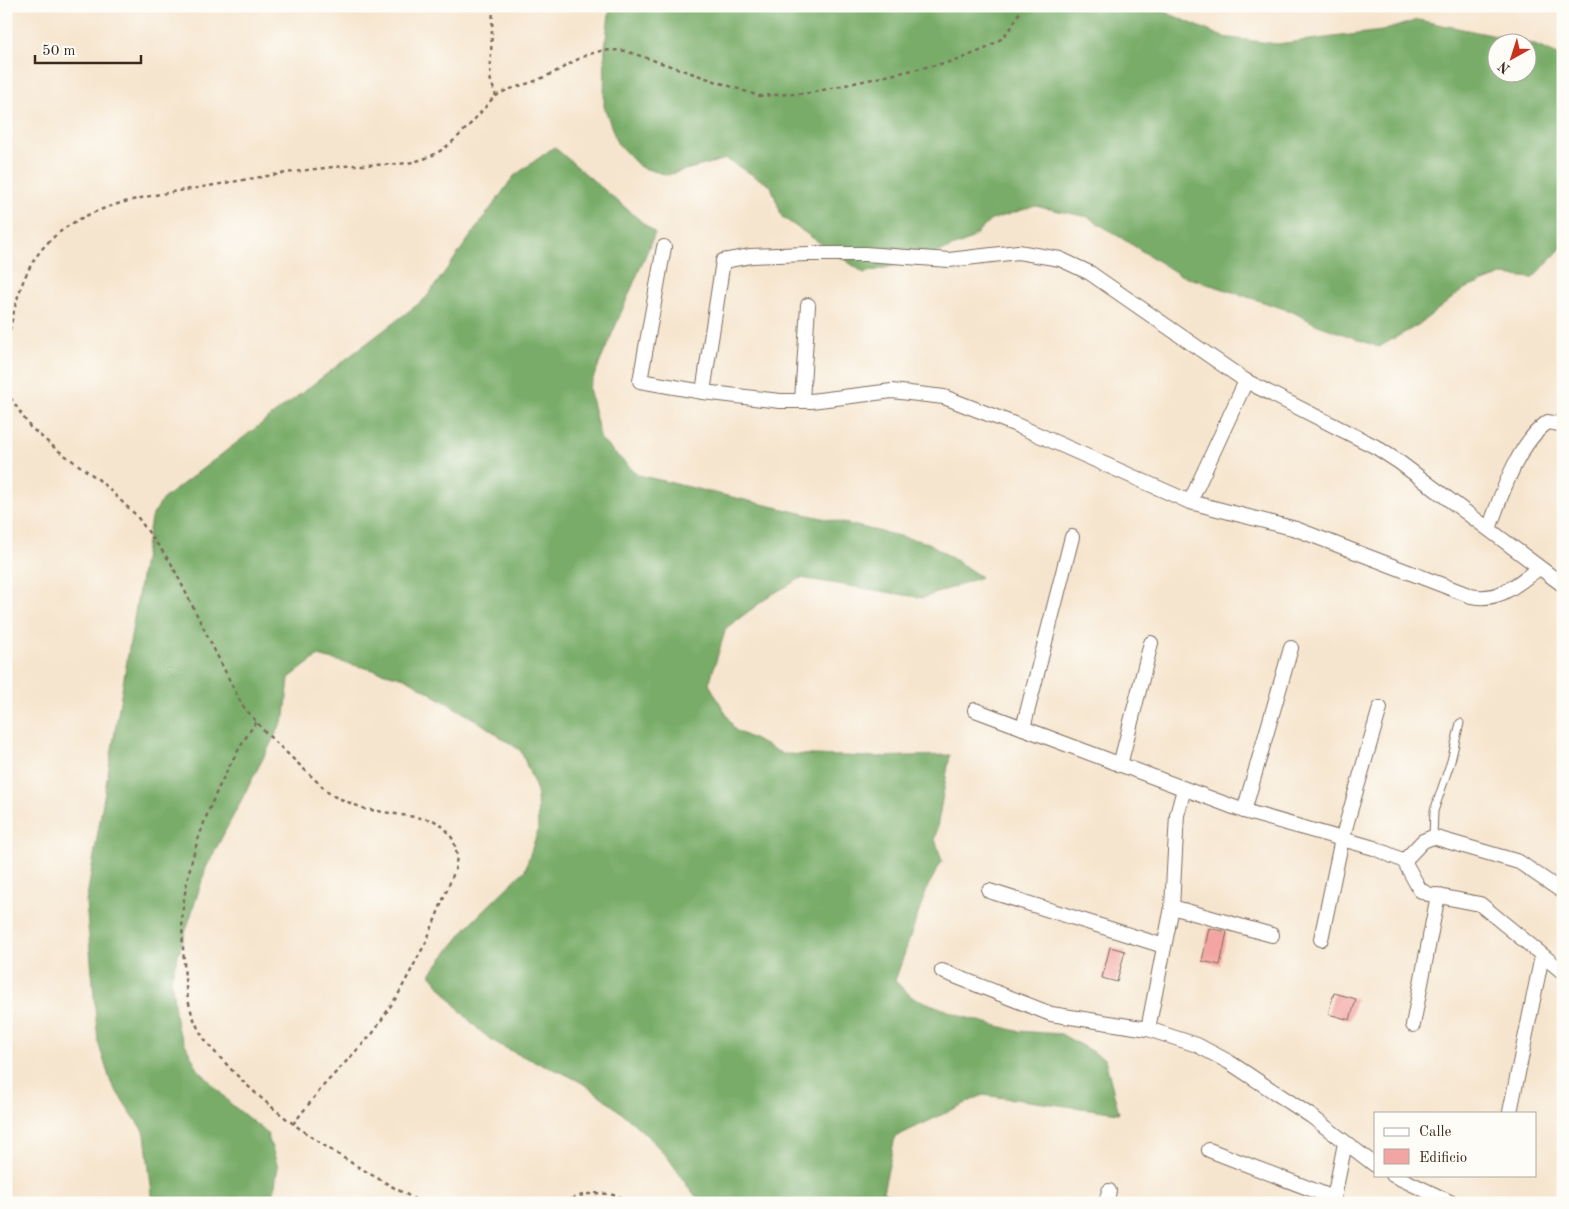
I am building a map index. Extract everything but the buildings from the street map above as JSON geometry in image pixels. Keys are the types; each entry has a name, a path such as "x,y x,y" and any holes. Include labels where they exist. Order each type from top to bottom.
{"street":[{"path":"664,247 640,381 703,392 780,401 802,401 892,391 944,398 1014,424 1190,502 1296,529 1480,598 1503,594 1539,568"},
{"path":"703,392 723,261 751,256 808,254 865,254 949,260 1018,252 1060,259 1090,274 1246,381 1376,447 1417,474 1563,585"},
{"path":"802,401 808,305"},
{"path":"1190,502 1246,381"},
{"path":"1489,529 1510,477 1526,447 1541,427 1548,422 1558,424"},
{"path":"1023,728 1072,537"},
{"path":"1120,765 1151,643"},
{"path":"1244,810 1291,648"},
{"path":"1321,939 1342,839 1380,708"},
{"path":"975,710 1184,789 1244,810 1374,848 1404,861 1420,890 1480,904 1563,972"},
{"path":"1148,1029 1172,907 1176,814 1184,789"},
{"path":"1404,861 1423,841 1433,837 1519,862 1563,892"},
{"path":"990,891 1164,946"},
{"path":"1413,1025 1438,895"},
{"path":"1172,907 1272,935"},
{"path":"1510,1112 1542,956"},
{"path":"942,971 1051,1014 1148,1029 1197,1045 1229,1062 1312,1116 1374,1164"},
{"path":"1209,1150 1334,1200 1345,1143"},
{"path":"1395,1176 1452,1203"}],"lane":[{"path":"1433,837 1434,811 1460,723"}],"path":[{"path":"493,6 490,78 496,96"},
{"path":"6,354 11,323 22,286 35,258 49,242 71,226 98,211 133,199 250,178 347,166 387,165 426,158 443,149 463,132 496,96 543,78 590,52 610,49 626,51 759,96 809,93 958,60 985,49 1001,39 1012,28 1023,6"},
{"path":"6,391 30,427 56,449 98,479 136,516 171,563 242,705 256,722 331,795 365,809 411,816 438,823 454,841 457,856 455,870 413,968 373,1033 324,1085 293,1124"},
{"path":"256,722 234,757 222,782 188,875 182,913 185,978 190,1009 204,1038 252,1091 293,1124 374,1177 422,1203"},
{"path":"565,1203 583,1194 606,1194 632,1203"}],"green space":[{"path":"610,6 1151,6 1223,37 1277,44 1382,31 1418,20 1486,34 1486,82 1536,82 1536,46 1563,57 1563,246 1533,278 1502,275 1464,289 1418,325 1379,347 1318,325 1291,311 1180,275 1088,217 1035,206 991,220 970,240 918,260 864,273 782,217 771,186 726,159 667,175 640,167 617,143 604,106 605,47"},
{"path":"554,147 655,233 589,388 601,440 638,475 929,543 981,577 923,598 801,578 771,595 726,628 709,684 735,730 783,754 873,757 950,755 935,839 942,861 927,888 895,981 912,997 964,1017 1017,1031 1061,1034 1105,1059 1119,1113 983,1095 895,1137 883,1192 917,1203 703,1203 684,1182 660,1149 623,1114 582,1083 515,1053 489,1038 465,1016 430,974 468,926 525,870 538,830 537,791 521,751 479,722 405,678 318,656 289,678 285,716 206,868 171,977 177,1028 198,1069 231,1104 267,1133 278,1167 272,1203 153,1203 145,1134 111,1083 98,1042 86,903 151,518 163,499 426,298 514,176"}]}
